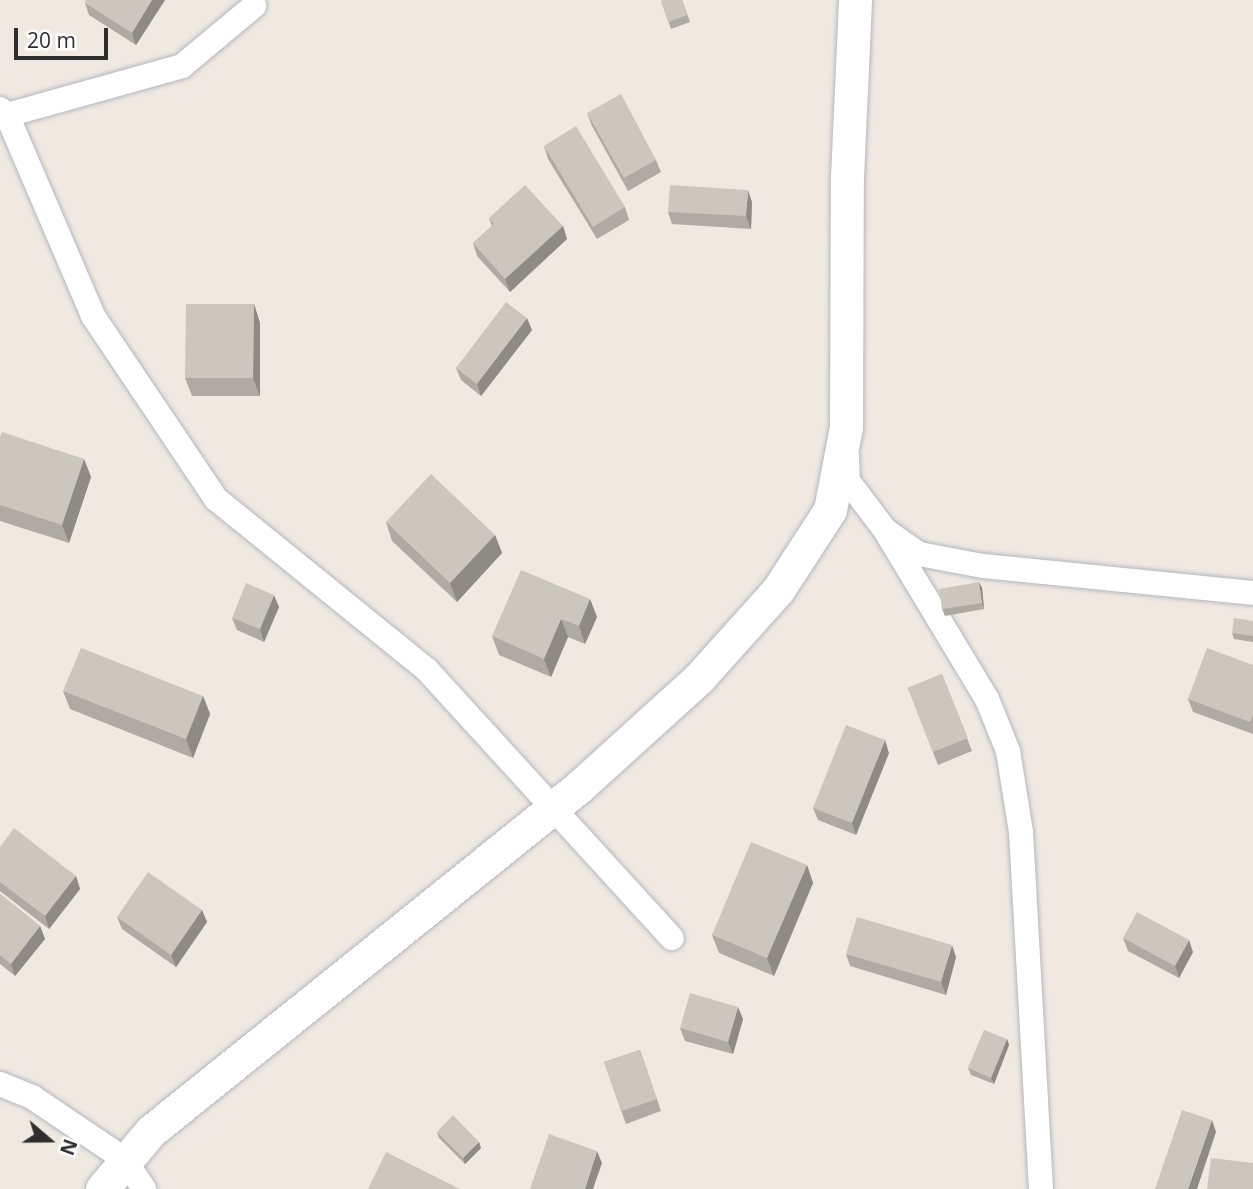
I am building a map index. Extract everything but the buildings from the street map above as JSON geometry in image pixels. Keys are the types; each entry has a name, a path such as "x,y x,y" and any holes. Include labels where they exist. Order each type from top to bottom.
{"street":[{"path":"855,0 847,177 848,481 885,530 987,699 1008,751 1021,832 1041,1189"},
{"path":"254,6 182,66 4,112 93,316 216,499 427,670 673,937"},
{"path":"102,1189 124,1159 151,1131 552,807 699,678 778,590 830,510 846,427"},
{"path":"885,530 919,554 983,566 1253,593"},
{"path":"0,1084 32,1097 124,1159 144,1189"}]}
